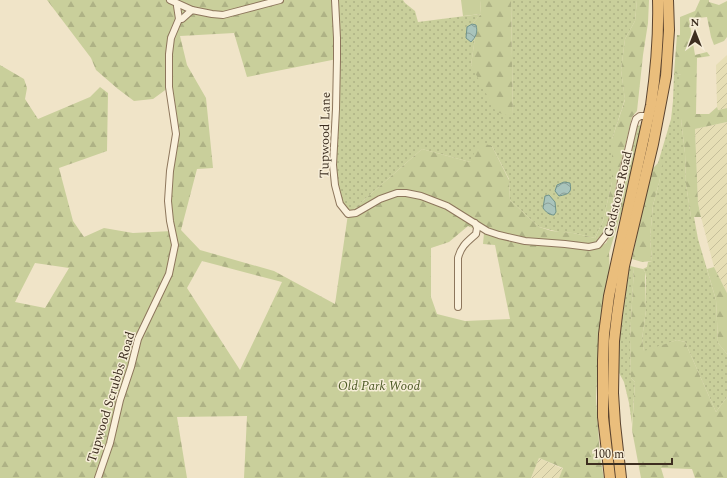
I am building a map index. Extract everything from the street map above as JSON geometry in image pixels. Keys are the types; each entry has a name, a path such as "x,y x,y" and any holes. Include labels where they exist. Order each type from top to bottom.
{"highway":[{"name":"Godstone Road","path":"610,478 602,394 604,334 609,296 624,222 649,116 658,49 658,0"},
{"name":"Godstone Road","path":"621,478 613,394 614,341 624,266 653,144 666,76 669,30 668,0"}],"street":[{"path":"170,0 192,10 212,14 223,14 280,0"},
{"name":"Tupwood Lane","path":"334,0 337,38 336,109 333,165 335,185 340,204 348,214 356,213 380,199 398,193 406,193 421,196 440,203 460,213 487,231 525,241 589,247 598,244 609,231 617,205 621,181 636,119 640,116 649,116"},
{"path":"177,4 179,19 192,10"},
{"name":"Tupwood Scrubbs Road","path":"98,478 110,443 120,400 131,367 138,339 169,274 175,245 168,201 170,171 176,134 169,87 169,54 171,38 179,19"},
{"path":"458,307 458,258 460,250 466,242 476,234 475,223"}],"shaded area":[{"path":"727,55 727,108 717,110 716,65"},
{"path":"727,122 727,293 714,267 698,203 695,129"},
{"path":"539,458 563,469 559,478 531,478"}],"green space":[{"name":"Old Park Wood","path":"47,0 334,0 337,59 247,77 234,33 180,36 187,65 206,98 213,168 197,169 181,230 200,250 274,271 335,304 348,214 422,149 470,162 479,142 492,146 509,180 510,200 539,227 552,231 573,233 595,238 603,221 612,182 612,139 625,100 621,70 625,39 635,21 637,0 649,0 648,23 637,111 632,117 618,175 608,229 597,248 606,243 613,229 624,184 631,181 609,253 610,277 600,331 596,398 600,457 604,478 559,478 563,468 539,458 531,478 244,478 247,416 177,417 187,478 0,478 0,65 24,79 27,88 25,99 38,119 90,97 100,87 108,93 107,151 59,168 73,221 84,237 104,228 133,233 172,231 168,201 176,134 168,88 153,99 134,101 96,70 91,58","holes":["468,226 484,233 483,244 495,245 510,319 465,321 437,314 431,297 431,248 449,242","202,261 282,282 240,370 187,288","35,263 69,268 45,308 15,302"]},
{"path":"334,0 403,0 415,11 418,22 481,14 472,24 467,27 466,38 471,42 475,38 471,65 513,117 511,0 637,0 635,21 625,39 621,70 625,99 612,139 612,182 603,221 595,238 539,227 510,200 509,179 492,146 470,162 422,149 348,214 340,204 333,165"},
{"path":"461,0 480,0 481,14 463,16"},
{"path":"480,0 511,0 513,117 496,112 471,65 477,30 476,25 472,24 481,14"},
{"path":"700,0 709,0 709,2 719,5 727,1 727,37 724,41 714,45 707,17 689,19 695,55 707,52 710,56 697,58 696,114 709,114 717,107 718,110 727,108 727,122 695,129 698,203 701,217 691,217 686,184 685,153 681,119 681,75 674,73 677,35 680,35 680,17 695,11"},
{"path":"674,73 681,75 681,119 685,153 686,184 691,217 694,217 698,239 716,300 718,343 727,354 727,397 716,412 685,342 677,340 644,352 642,339 646,310 646,277 643,269 647,267 648,262 652,261 650,238 653,205 662,164 658,163 671,119"},
{"path":"641,125 643,127 631,181 624,184 637,126"},
{"path":"658,163 663,163 653,205 650,238 652,261 642,262 632,259 651,170"},
{"path":"627,265 634,267 630,339 631,378 635,382 632,424 624,382 616,364"},
{"path":"634,267 643,269 645,272 646,310 642,339 644,351 677,340 685,342 716,412 727,397 727,478 695,478 692,469 661,468 664,478 641,478 632,430 635,382 631,378 630,339"},
{"path":"714,267 727,293 727,354 718,343 716,300 707,269"}],"water":[{"path":"472,24 476,25 477,32 471,42 466,38 467,27"},
{"path":"564,182 570,183 571,189 567,194 559,196 555,191 557,185"},
{"path":"549,195 555,202 556,212 554,215 548,213 543,208 545,196"}]}
